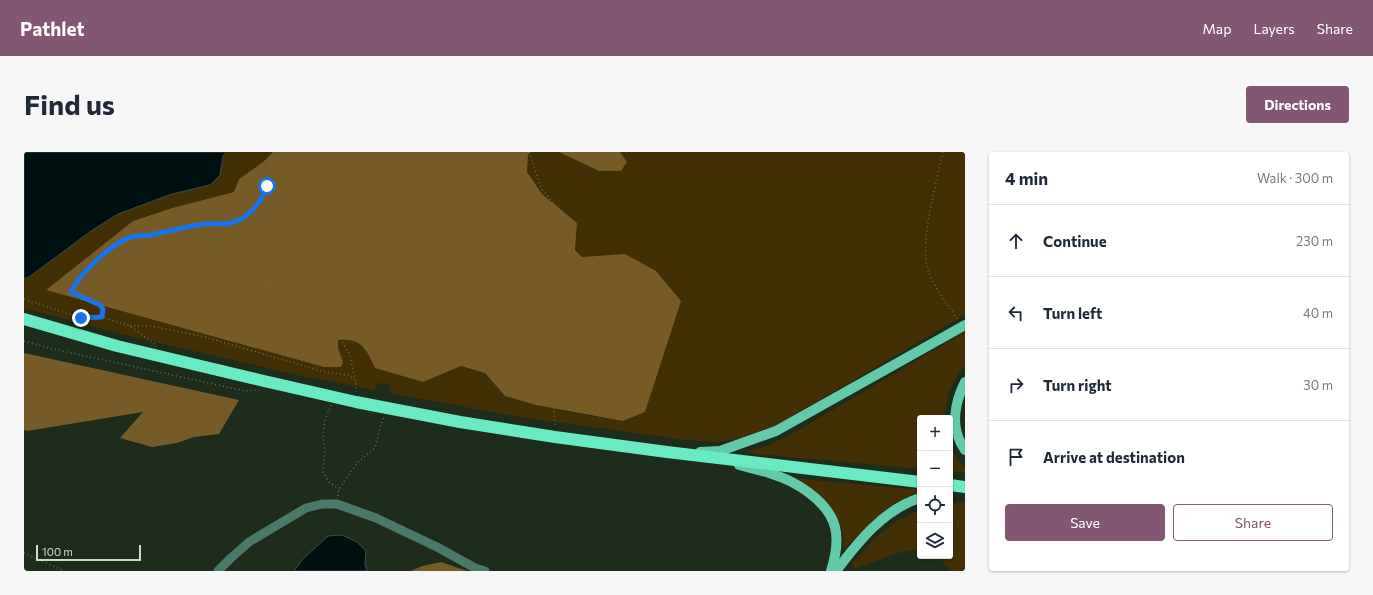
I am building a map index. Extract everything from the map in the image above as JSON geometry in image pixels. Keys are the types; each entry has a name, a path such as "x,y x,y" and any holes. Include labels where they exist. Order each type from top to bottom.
{"highway":[{"path":"24,319 117,346 155,355 356,402 460,422 555,437 667,452 917,482"},
{"path":"953,486 965,488"}],"main road":[{"path":"667,452 720,451 776,431 964,325"},
{"path":"965,382 960,392 956,409 955,426 965,450"},
{"path":"730,460 739,465 774,474 797,485 820,502 828,511 835,528 837,542 836,557 831,571"},
{"path":"953,491 965,488"},
{"path":"836,571 865,536 883,519 896,509 917,499"}],"street":[{"path":"218,571 248,542 306,508 322,504 337,504 376,518 438,547 475,568 485,571"}],"path":[{"path":"102,317 103,309 100,305 71,292 74,285 92,264 110,248 130,237 151,235 195,225 230,223 244,217 264,196 267,186 268,170 275,159 291,152"},
{"path":"529,152 541,188 574,228 550,336 555,437"},
{"path":"943,152 930,215 925,250 928,270 938,292 964,325"},
{"path":"151,235 263,279 276,290 288,308 300,315 321,320 336,332 350,355 356,385 356,402"},
{"path":"24,299 81,318 102,317 130,326 151,326 205,337 325,372 348,375 355,379"},
{"path":"130,326 156,345 155,355"},
{"path":"24,341 49,348 245,391 261,390"},
{"path":"335,397 325,420 323,436 323,472 329,482 339,489"},
{"path":"337,504 339,489 357,463 375,448 387,408"},
{"path":"24,553 64,571"}],"shaded area":[{"path":"24,152 226,152 223,156 220,175 210,185 172,194 118,214 91,231 29,277 24,279"},
{"path":"226,152 273,152 263,162 239,179 234,192 172,208 133,221 46,290 343,362 338,348 338,339 353,341 366,349 375,368 423,382 461,366 485,373 505,396 536,405 596,417 625,254 582,257 575,250 577,223 542,194 527,172 528,155 531,152 559,152 599,171 621,171 627,162 620,152 965,152 965,315 775,426 744,438 716,442 685,440 507,415 390,393 390,385 378,383 374,390 292,374 121,334 24,308 24,279 29,277 91,231 118,214 172,194 210,185 223,163 223,156"},
{"path":"273,152 531,152 528,155 527,172 542,194 577,223 575,250 582,257 625,254 656,271 681,301 645,412 623,421 536,405 505,396 485,373 461,366 423,382 375,368 369,355 362,346 346,340 338,340 338,348 343,362 341,367 324,367 46,290 133,221 172,208 234,192 239,179 263,162"},
{"path":"559,152 620,152 627,162 621,171 599,171"},
{"path":"965,332 965,365 956,377 949,393 945,415 917,415 917,469 746,452 769,445 790,435"},
{"path":"24,353 239,400 219,434 194,437 177,443 152,447 120,438 143,412 27,431 24,430"},
{"path":"953,451 965,468 965,473 953,471"},
{"path":"792,478 917,490 917,493 896,502 878,516 844,549 843,533 839,521 829,505"},
{"path":"965,502 965,571 951,571 941,559 953,559 953,504"},
{"path":"917,511 917,550 898,553 856,568 851,565 875,538 898,520"},
{"path":"342,535 357,542 366,551 365,564 367,571 294,571 303,559 328,536"},
{"path":"441,562 467,571 411,571 422,566"}],"route":[{"path":"81,318 102,317 103,309 100,305 71,292 74,285 92,264 110,248 130,237 151,235 195,225 230,223 244,217 253,208 264,196 267,186"}]}
